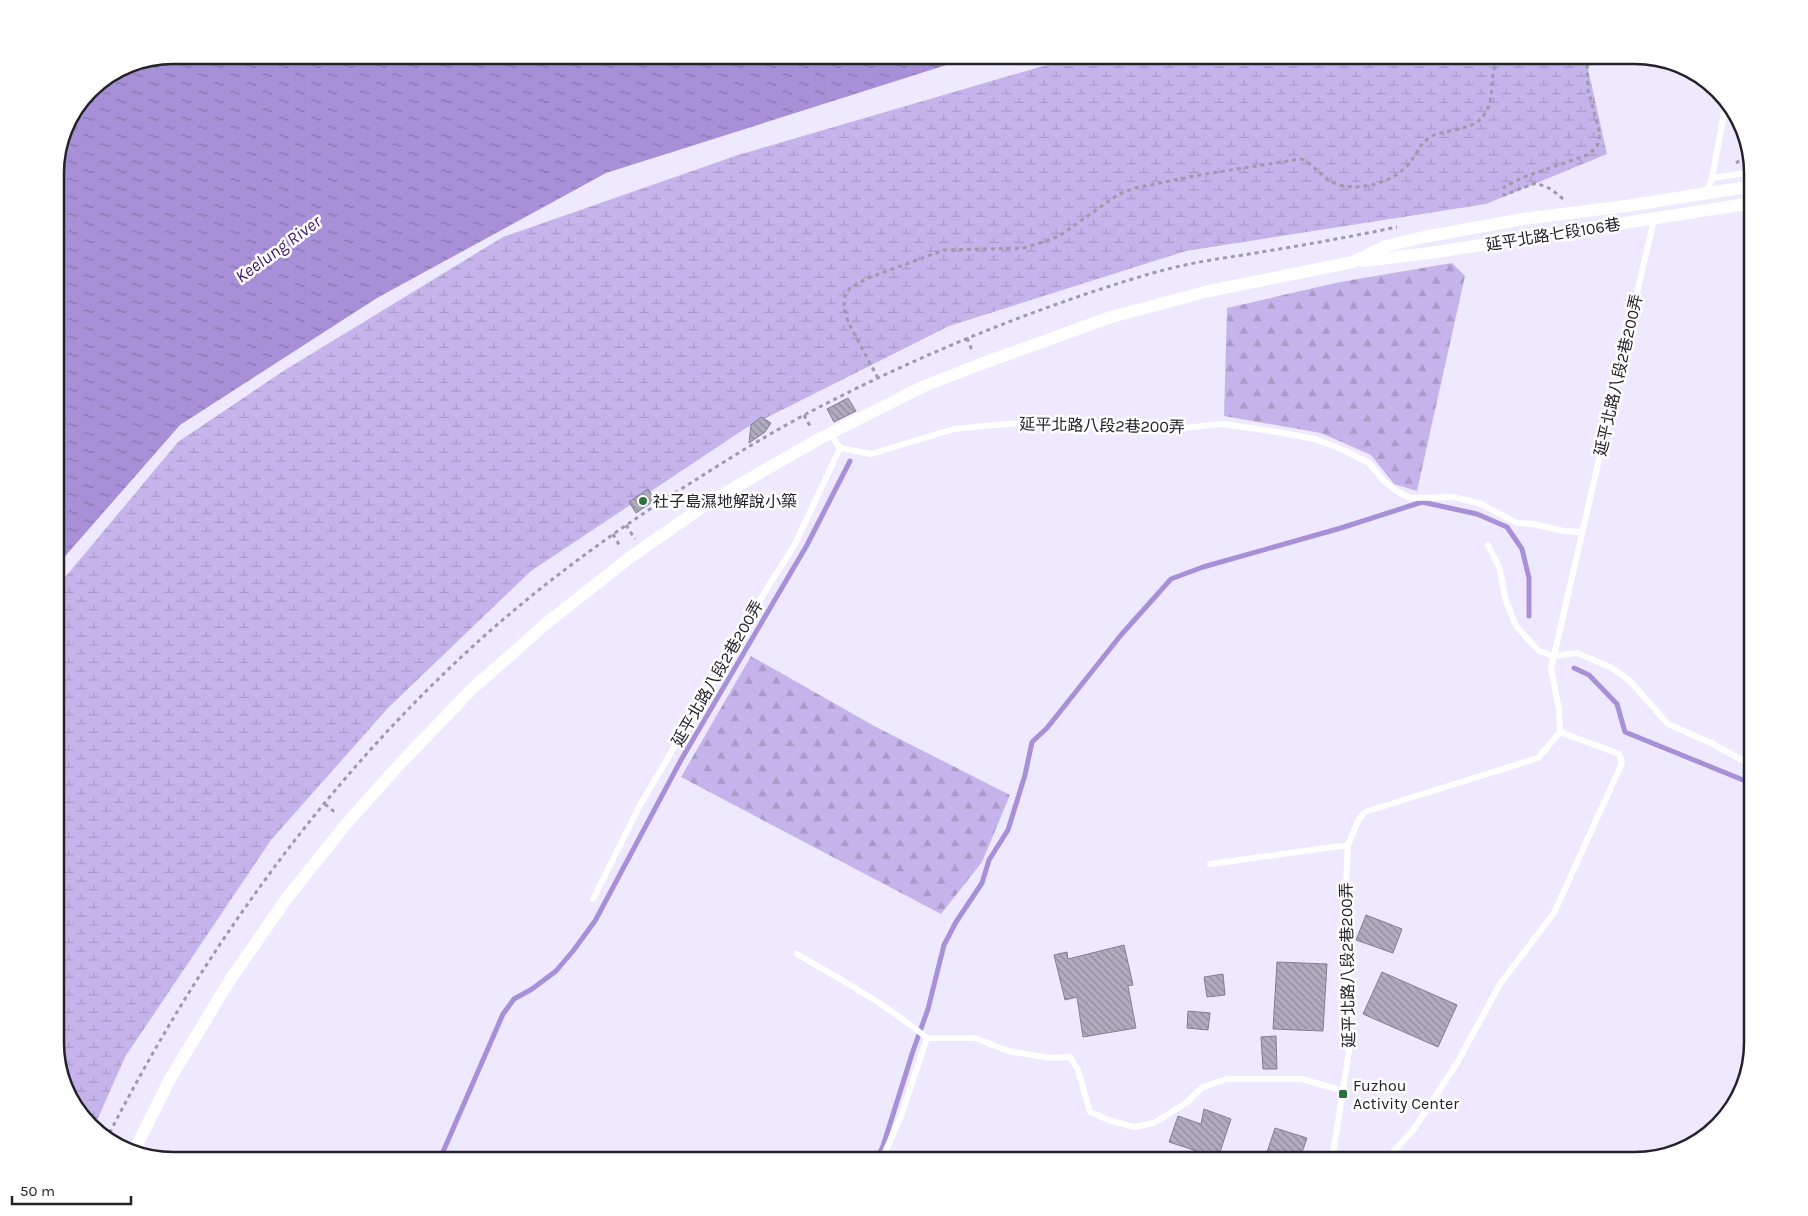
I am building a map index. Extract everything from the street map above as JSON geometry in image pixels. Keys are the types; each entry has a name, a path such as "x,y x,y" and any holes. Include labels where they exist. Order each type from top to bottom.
{"street":[{"path":"137,1146 170,1079 230,980 288,898 341,830 418,744 473,688 540,628 628,558 708,503 830,433 922,387 1112,317 1209,291 1353,262 1386,246 1442,234 1523,219 1626,206 1744,187"},
{"name":"延平北路七段106巷","path":"1353,262 1430,253 1744,203"}],"lane":[{"path":"1639,220 1642,205 1708,189 1712,178 1725,110"},
{"path":"1712,178 1744,173"},
{"name":"延平北路八段2巷200弄","path":"1333,1152 1349,1050 1344,921 1348,845 1359,819 1365,812 1538,758 1560,732 1559,709 1551,669 1654,218"},
{"name":"延平北路八段2巷200弄","path":"593,899 638,808 769,585 794,546 840,448 871,454 954,429 995,424 1044,422 1176,429 1222,424 1315,440 1341,449 1369,463 1382,480 1394,490 1410,498 1454,497 1482,504 1517,524 1533,524 1564,531 1582,532"},
{"path":"830,433 840,448"},
{"path":"1488,545 1500,569 1506,598 1516,626 1539,651 1554,656 1578,653 1610,666 1628,680 1668,724 1711,743 1744,761"},
{"path":"1392,1152 1414,1129 1457,1063 1500,984 1554,913 1622,763 1619,754 1560,732"},
{"path":"1210,864 1348,845"},
{"path":"797,954 863,992 907,1021 927,1038 975,1038 1008,1051 1050,1058 1070,1057 1078,1070 1090,1112 1108,1120 1134,1127 1154,1123 1186,1103 1203,1087 1227,1079 1302,1079 1343,1091"},
{"path":"885,1152 901,1116 927,1038"}],"path":[{"path":"878,378 848,322 844,305 845,296 850,288 868,278 944,250 1023,248 1040,243 1059,236 1118,194 1135,188 1206,174 1300,159 1310,162 1333,183 1345,186 1374,186 1391,179 1408,166 1420,146 1430,137 1473,125 1486,112 1492,94 1493,68 1496,64"},
{"path":"1563,200 1551,189 1536,183 1504,196 1504,186 1587,155 1597,147 1600,134 1588,90 1587,64"}],"green space":[{"path":"1050,64 1590,64 1588,69 1607,154 1486,204 1186,251 949,326 746,428 531,571 388,708 271,840 125,1057 97,1121 78,1098 67,1072 64,1051 64,579 178,442 285,370 503,237 738,155"},
{"path":"1452,263 1465,276 1417,491 1394,484 1371,455 1321,433 1224,416 1227,308 1340,282"},
{"path":"751,656 876,727 1010,795 982,862 941,914 681,777"}],"water":[{"name":"Keelung River","path":"165,64 950,64 606,173 377,298 180,425 64,557 64,165 67,144 82,112 106,86 124,75 144,67"}],"building":[{"path":"848,398 856,411 834,422 827,409"},
{"path":"761,417 771,423 765,432 749,443 751,425"},
{"name":"社子島濕地解說小築","path":"648,489 655,500 636,513 629,502"},
{"path":"1366,915 1402,929 1393,953 1356,940"},
{"path":"1124,945 1133,985 1128,986 1136,1028 1083,1037 1077,997 1065,1000 1054,955 1067,952 1068,959"},
{"path":"1277,962 1327,964 1323,1031 1273,1029"},
{"path":"1382,972 1457,1005 1438,1047 1363,1014"},
{"path":"1223,974 1225,995 1207,997 1204,977"},
{"path":"1188,1011 1210,1013 1208,1030 1187,1028"},
{"path":"1276,1036 1277,1069 1263,1069 1261,1037"},
{"path":"1204,1109 1231,1119 1220,1152 1200,1152 1169,1142 1178,1116 1201,1124"},
{"path":"1275,1128 1307,1138 1302,1152 1267,1152"}],"waterway":[{"path":"443,1152 503,1014 514,999 532,989 556,971 595,921 681,760 807,545 850,461"},
{"path":"880,1152 928,1009 944,945 956,922 982,883 989,860 1008,830 1025,775 1032,742 1047,728 1121,635 1171,579 1203,567 1341,528 1422,502 1477,514 1507,527 1522,549 1529,578 1529,616"},
{"path":"1574,668 1589,675 1617,704 1625,732 1744,780"}],"place":[{"name":"社子島濕地解說小築","path":"643,501"},
{"name":"Fuzhou Activity Center","path":"1343,1094"}]}
